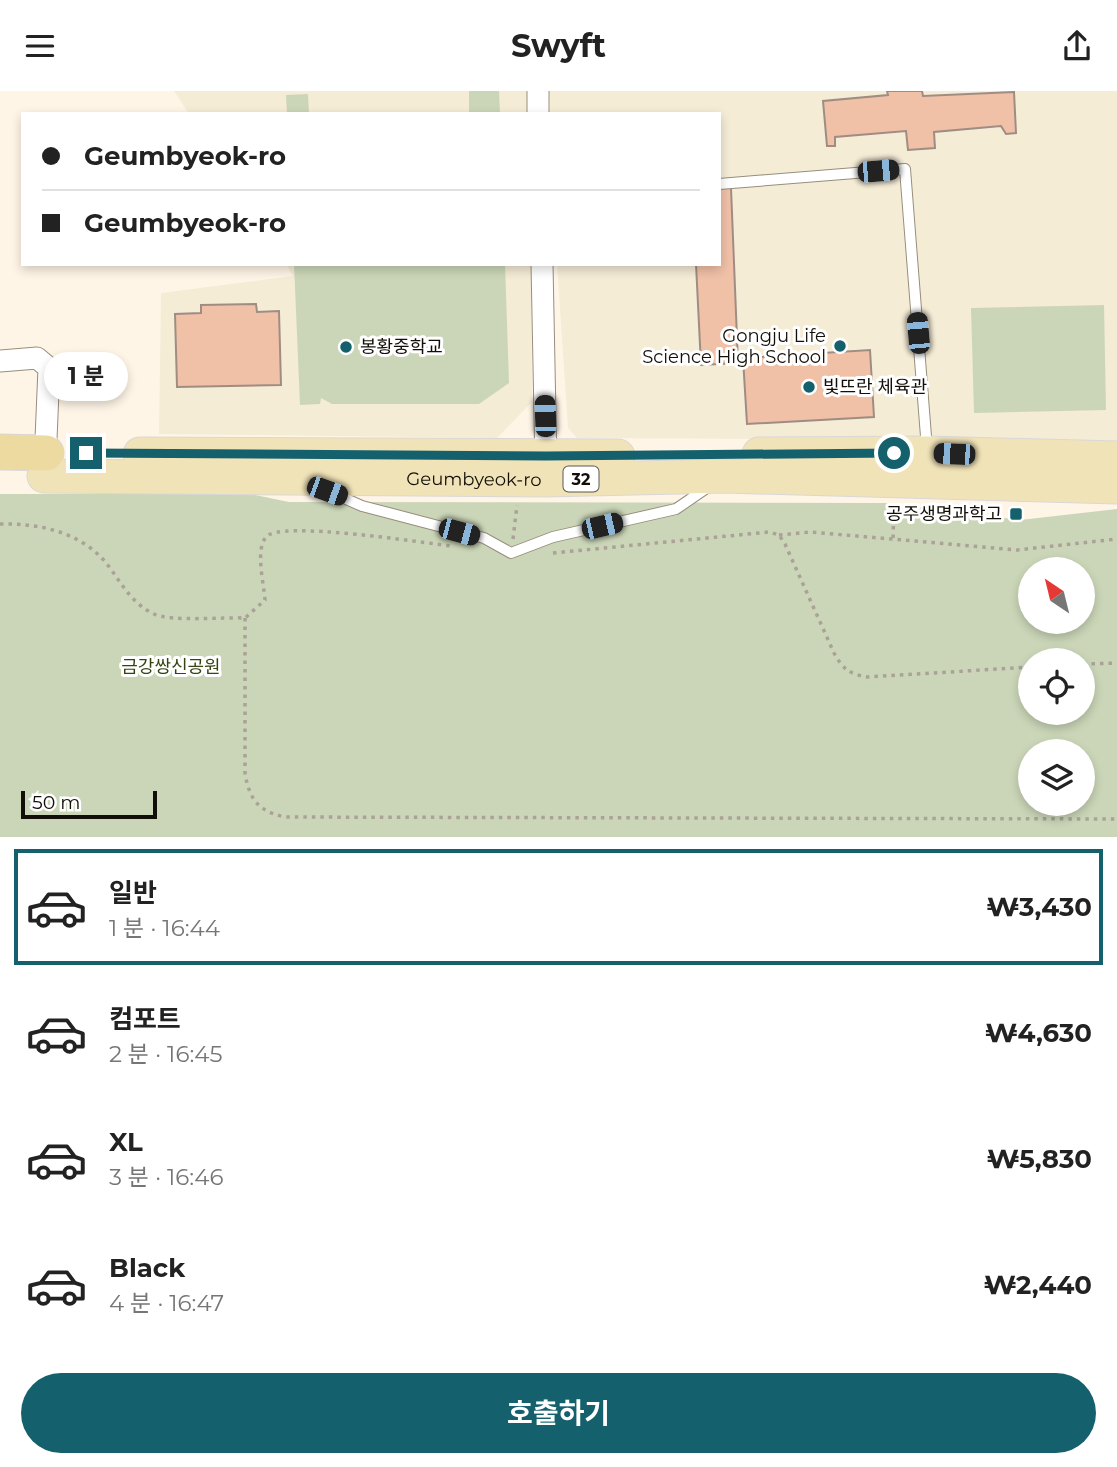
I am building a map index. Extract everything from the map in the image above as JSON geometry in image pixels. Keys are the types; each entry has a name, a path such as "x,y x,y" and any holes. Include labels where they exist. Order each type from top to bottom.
{"highway":[{"name":"Geumbyeok-ro","path":"0,453 45,464"},
{"name":"Geumbyeok-ro","path":"0,476 45,464"}],"main road":[{"name":"Geumbyeok-ro","path":"45,464 292,478 724,476 1117,458"},
{"name":"Geumbyeok-ro","path":"45,464 537,476 928,466 1117,487"}],"street":[{"path":"538,91 538,112"},
{"path":"537,476 542,266"},
{"path":"0,361 37,358 49,368 45,464"}],"lane":[{"path":"721,184 905,169 928,466"},
{"path":"292,478 362,506 484,538 511,553 553,537 676,509 724,476"}],"path":[{"path":"514,531 537,476"},
{"path":"893,538 895,496"},
{"path":"0,524 52,530 79,538 96,550 139,606 156,615 245,618 265,600 261,546 267,534 276,530 329,532 459,547"},
{"path":"511,553 560,553 769,533 779,535 811,532 1017,550 1117,539"},
{"path":"779,535 843,669 867,677 1018,668"},
{"path":"245,618 245,774 250,797 269,814 312,817 1117,819"},
{"path":"1095,664 1117,663"}],"shaded area":[{"path":"174,91 530,91 530,112 188,112"},
{"name":"Gongju Life Science High School","path":"549,91 1117,91 1117,441 577,438 568,428 557,266 721,266 721,112 550,112"},
{"name":"봉황중학교","path":"287,266 531,266 532,402 497,438 159,434 161,293 293,276"}],"green space":[{"path":"469,91 499,91 500,112 469,112"},
{"path":"308,94 309,112 287,112 286,95"},
{"path":"294,266 505,266 509,383 479,404 332,404 321,398 320,404 300,405"},
{"path":"1104,305 1106,410 974,413 971,308"},
{"name":"금강쌍신공원","path":"0,494 250,494 289,502 888,503 1020,520 1117,509 1117,837 0,837"}],"building":[{"path":"887,91 922,91 923,96 1014,92 1016,133 1006,134 1001,126 934,132 935,148 908,150 906,131 835,137 835,146 827,146 823,101 888,95"},
{"path":"721,188 731,188 738,363 701,365 696,266 721,266"},
{"path":"256,304 257,312 279,311 281,385 177,387 175,314 201,313 201,305"},
{"name":"빛뜨란 체육관","path":"870,350 874,417 747,424 743,358"}],"place":[{"name":"Gongju Life Science High School","path":"840,346"},
{"name":"봉황중학교","path":"346,347"},
{"name":"빛뜨란 체육관","path":"809,387"},
{"name":"공주생명과학고","path":"1016,514"}],"route":[{"path":"86,453 546,456 894,453"}]}
